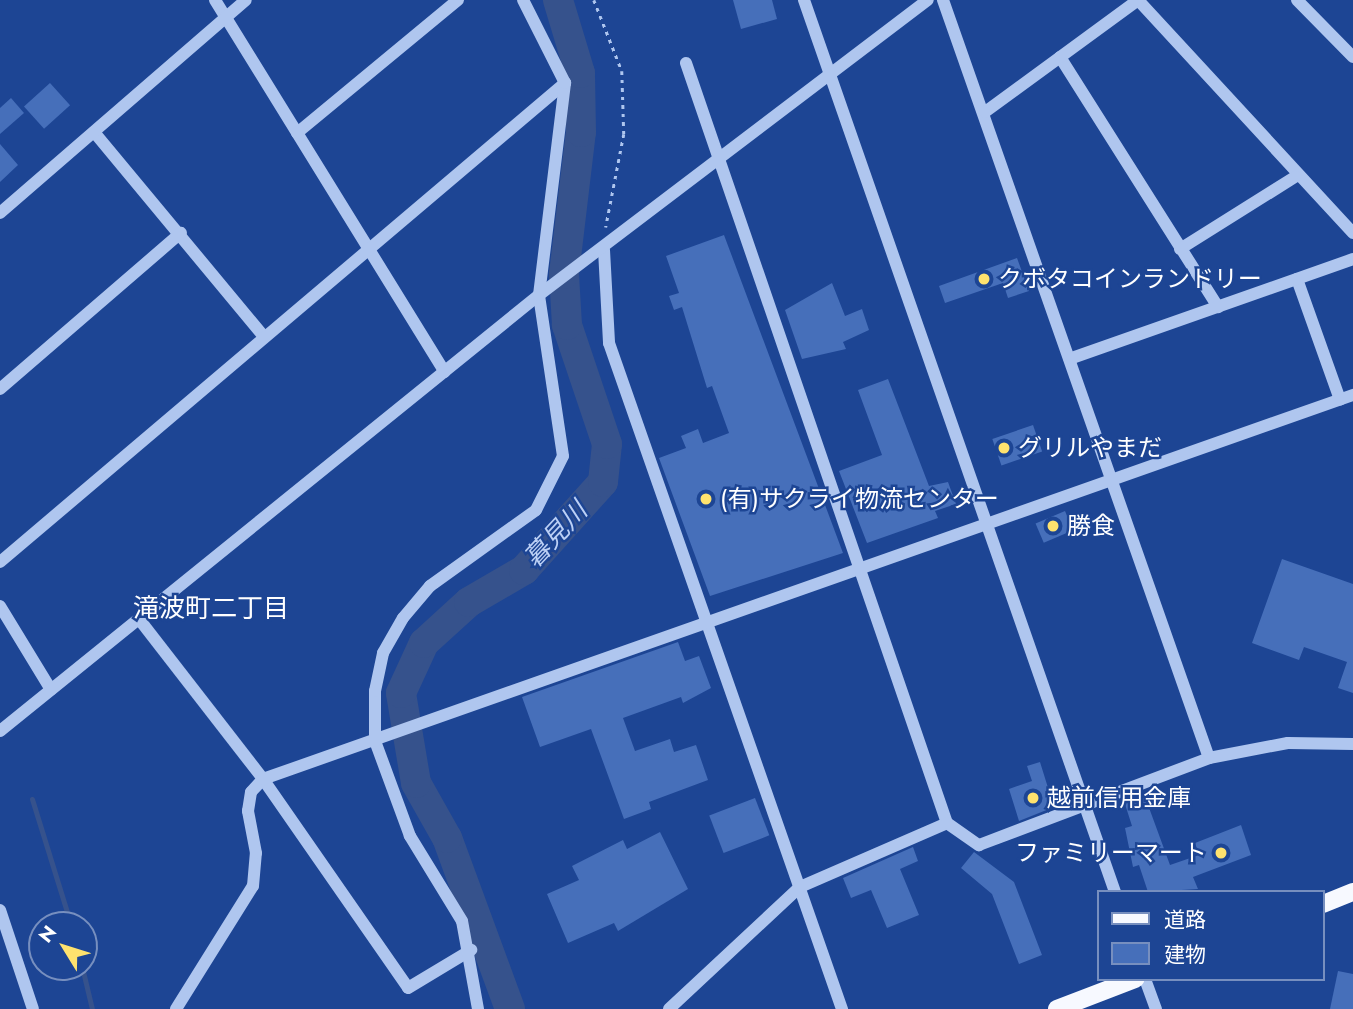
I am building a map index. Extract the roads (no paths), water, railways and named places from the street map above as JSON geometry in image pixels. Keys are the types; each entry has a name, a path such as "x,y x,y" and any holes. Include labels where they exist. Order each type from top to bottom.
{"main road":[{"path":"1325,903 1353,892"},
{"path":"1057,1009 1130,981"}],"street":[{"path":"215,0 445,372"},
{"path":"0,213 246,0"},
{"path":"297,132 458,0"},
{"path":"478,1009 471,950 462,921 410,836 375,741 383,653 403,618 430,586 536,510 564,456 539,295 565,83 523,0"},
{"path":"804,0 1114,890"},
{"path":"0,731 539,295 600,253 928,0"},
{"path":"943,0 1072,358 1209,758"},
{"path":"985,112 1138,0 1295,177 1353,233"},
{"path":"1297,0 1353,57"},
{"path":"1060,57 1218,307"},
{"path":"686,63 862,567 947,823 979,845 1087,808 1209,758 1288,743 1353,744"},
{"path":"0,562 264,337 372,253 565,83"},
{"path":"94,132 181,233 264,337"},
{"path":"1180,249 1295,177"},
{"path":"0,389 181,233"},
{"path":"600,253 609,343 709,621 842,1009"},
{"path":"1072,358 1353,259"},
{"path":"176,1009 253,886 256,853 248,811 251,792 263,779 1347,397 1297,279"},
{"path":"0,606 51,690"},
{"path":"139,619 263,779 408,988 471,950"},
{"path":"669,1009 800,887 947,823"},
{"path":"0,910 4,932 33,1009"},
{"path":"1146,981 1156,1009"}],"waterway":[{"name":"暮見川","path":"510,1009 447,838 416,783 401,693 424,643 469,602 524,570 603,482 607,444 567,325 564,274 581,132 580,73 558,0"},
{"path":"32,799 67,911"},
{"path":"85,981 92,1009"}],"place":[{"name":"クボタコインランドリー","path":"984,279"},
{"name":"グリルやまだ","path":"1004,448"},
{"name":"(有)サクライ物流センター","path":"706,499"},
{"name":"勝食","path":"1053,526"},
{"name":"越前信用金庫","path":"1033,798"},
{"name":"ファミリーマート","path":"1221,853"}],"district":[{"name":"滝波町二丁目","path":"211,609"}]}
